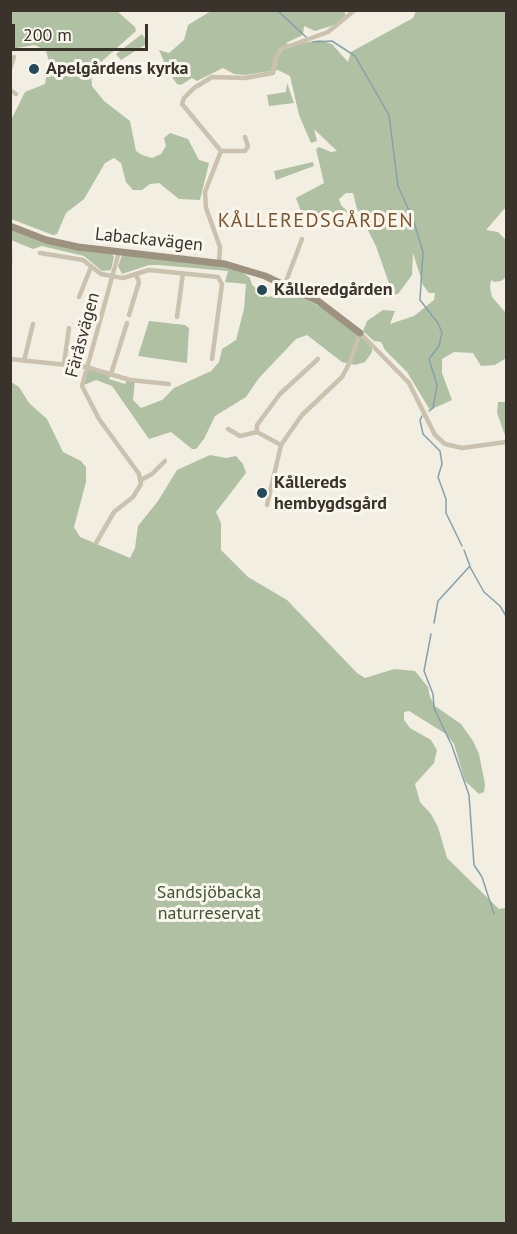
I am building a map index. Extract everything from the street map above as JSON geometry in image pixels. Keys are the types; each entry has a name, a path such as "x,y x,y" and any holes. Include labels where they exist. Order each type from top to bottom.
{"street":[{"path":"221,151 182,104 188,94 212,77 245,78 273,73 276,58 281,49 328,32 355,10"},
{"path":"10,69 14,57"},
{"path":"10,90 16,94"},
{"path":"221,151 244,151 248,146 245,137"},
{"path":"219,263 220,247 208,212 205,192 221,151"},
{"name":"Labackavägen","path":"10,226 62,244 219,263 285,284 318,301 360,333"},
{"path":"285,284 302,239"},
{"path":"10,249 10,265"},
{"name":"Färåsvägen","path":"119,252 114,277 82,386 85,396 141,480"},
{"path":"40,253 83,260 101,274 114,277 123,278 150,270 215,276 221,280 212,359"},
{"path":"79,297 92,267"},
{"path":"177,317 183,273"},
{"path":"129,315 139,282 136,274"},
{"path":"111,374 127,323"},
{"path":"24,361 33,324"},
{"path":"64,364 69,328"},
{"path":"267,505 281,445 303,415 342,377 360,333 409,383 432,431 445,444 462,448 507,442"},
{"path":"10,359 86,367 130,380 169,384"},
{"path":"257,432 257,425 280,394 318,359"},
{"path":"228,429 240,436 257,432 281,445"},
{"path":"96,543 114,512 137,493 141,480 152,474 165,461"}],"green space":[{"path":"11,10 117,11 135,27 136,31 91,71 92,86 104,101 130,121 136,151 142,155 152,158 161,154 166,146 164,138 170,133 188,139 199,160 209,163 200,200 179,199 159,183 150,184 142,190 133,190 126,182 121,163 114,158 105,163 84,199 66,213 57,234 53,235 11,219 11,120 25,92 45,84 49,62 46,51 35,45 11,49"},
{"path":"211,11 345,11 345,16 334,25 315,31 304,26 303,35 286,43 290,45 320,40 332,44 348,62 351,52 413,18 416,11 506,11 506,207 486,230 498,232 506,240 506,277 501,281 491,280 490,288 492,297 506,313 506,358 495,365 481,366 473,353 454,352 442,359 442,373 452,400 430,410 407,372 385,350 381,342 374,341 363,331 367,321 383,310 395,311 390,324 414,316 434,300 435,293 429,293 423,285 413,253 412,275 398,294 393,295 376,246 357,209 353,193 346,193 339,199 348,212 328,223 300,209 296,198 324,183 316,149 319,147 331,152 337,151 314,129 317,141 311,143 299,115 290,76 278,70 245,75 234,74 223,68 197,81 192,78 181,85 177,84 168,71 159,50 169,53 184,40 188,25"},
{"path":"142,34 148,43 121,60 116,54"},
{"path":"287,83 294,103 269,106 267,95 286,92"},
{"path":"313,162 314,166 276,180 274,171"},
{"path":"10,228 112,254 114,257 111,270 102,271 84,256 42,246 33,249 11,240"},
{"path":"122,255 215,264 241,271 250,278 252,285 267,297 275,296 284,287 324,309 363,338 372,348 372,352 365,362 355,365 342,362 307,335 296,339 259,378 246,397 215,416 204,439 196,449 192,449 171,432 149,439 112,386 96,380 84,385 88,369 111,375 109,379 125,384 127,380 135,380 133,400 141,408 162,400 174,388 211,371 219,362 222,349 236,340 244,309 246,284 225,282 228,271 158,265 149,265 122,274 118,266"},
{"path":"149,321 185,325 189,328 187,363 138,356"},
{"name":"Sandsjöbacka naturreservat","path":"11,382 19,387 29,403 47,419 63,452 81,461 86,467 86,482 74,527 80,537 130,558 135,548 138,526 158,501 177,470 210,455 226,458 236,456 243,464 246,473 216,512 221,523 221,550 248,577 287,600 357,673 365,678 394,669 415,671 428,687 435,706 461,724 473,741 479,754 485,784 484,792 479,794 465,781 454,744 446,734 409,711 404,712 404,720 410,728 431,740 437,750 434,763 415,784 420,802 431,814 438,827 447,858 499,909 506,908 506,1223 11,1224"},
{"path":"498,402 506,402 506,438 497,413"}],"waterway":[{"path":"277,10 306,37"},
{"path":"313,42 332,41 355,56 389,115 398,186 413,219 423,252 420,300 438,323 442,333 439,346 429,359 437,385 433,408 429,411"},
{"path":"422,416 420,420 423,434 440,451 442,464 438,477 446,499 446,513 462,546"},
{"path":"434,623 438,601 470,566 464,550"},
{"path":"470,567 484,592 500,606 506,616"},
{"path":"431,634 424,671 433,694 434,708 452,746 469,795 474,865 482,877 494,914"}],"place":[{"name":"Apelgårdens kyrka","path":"34,69"},
{"name":"Kålleredgården","path":"262,290"},
{"name":"Kållereds hembygdsgård","path":"262,493"}],"district":[{"name":"KÅLLEREDSGÅRDEN","path":"316,221"}]}
